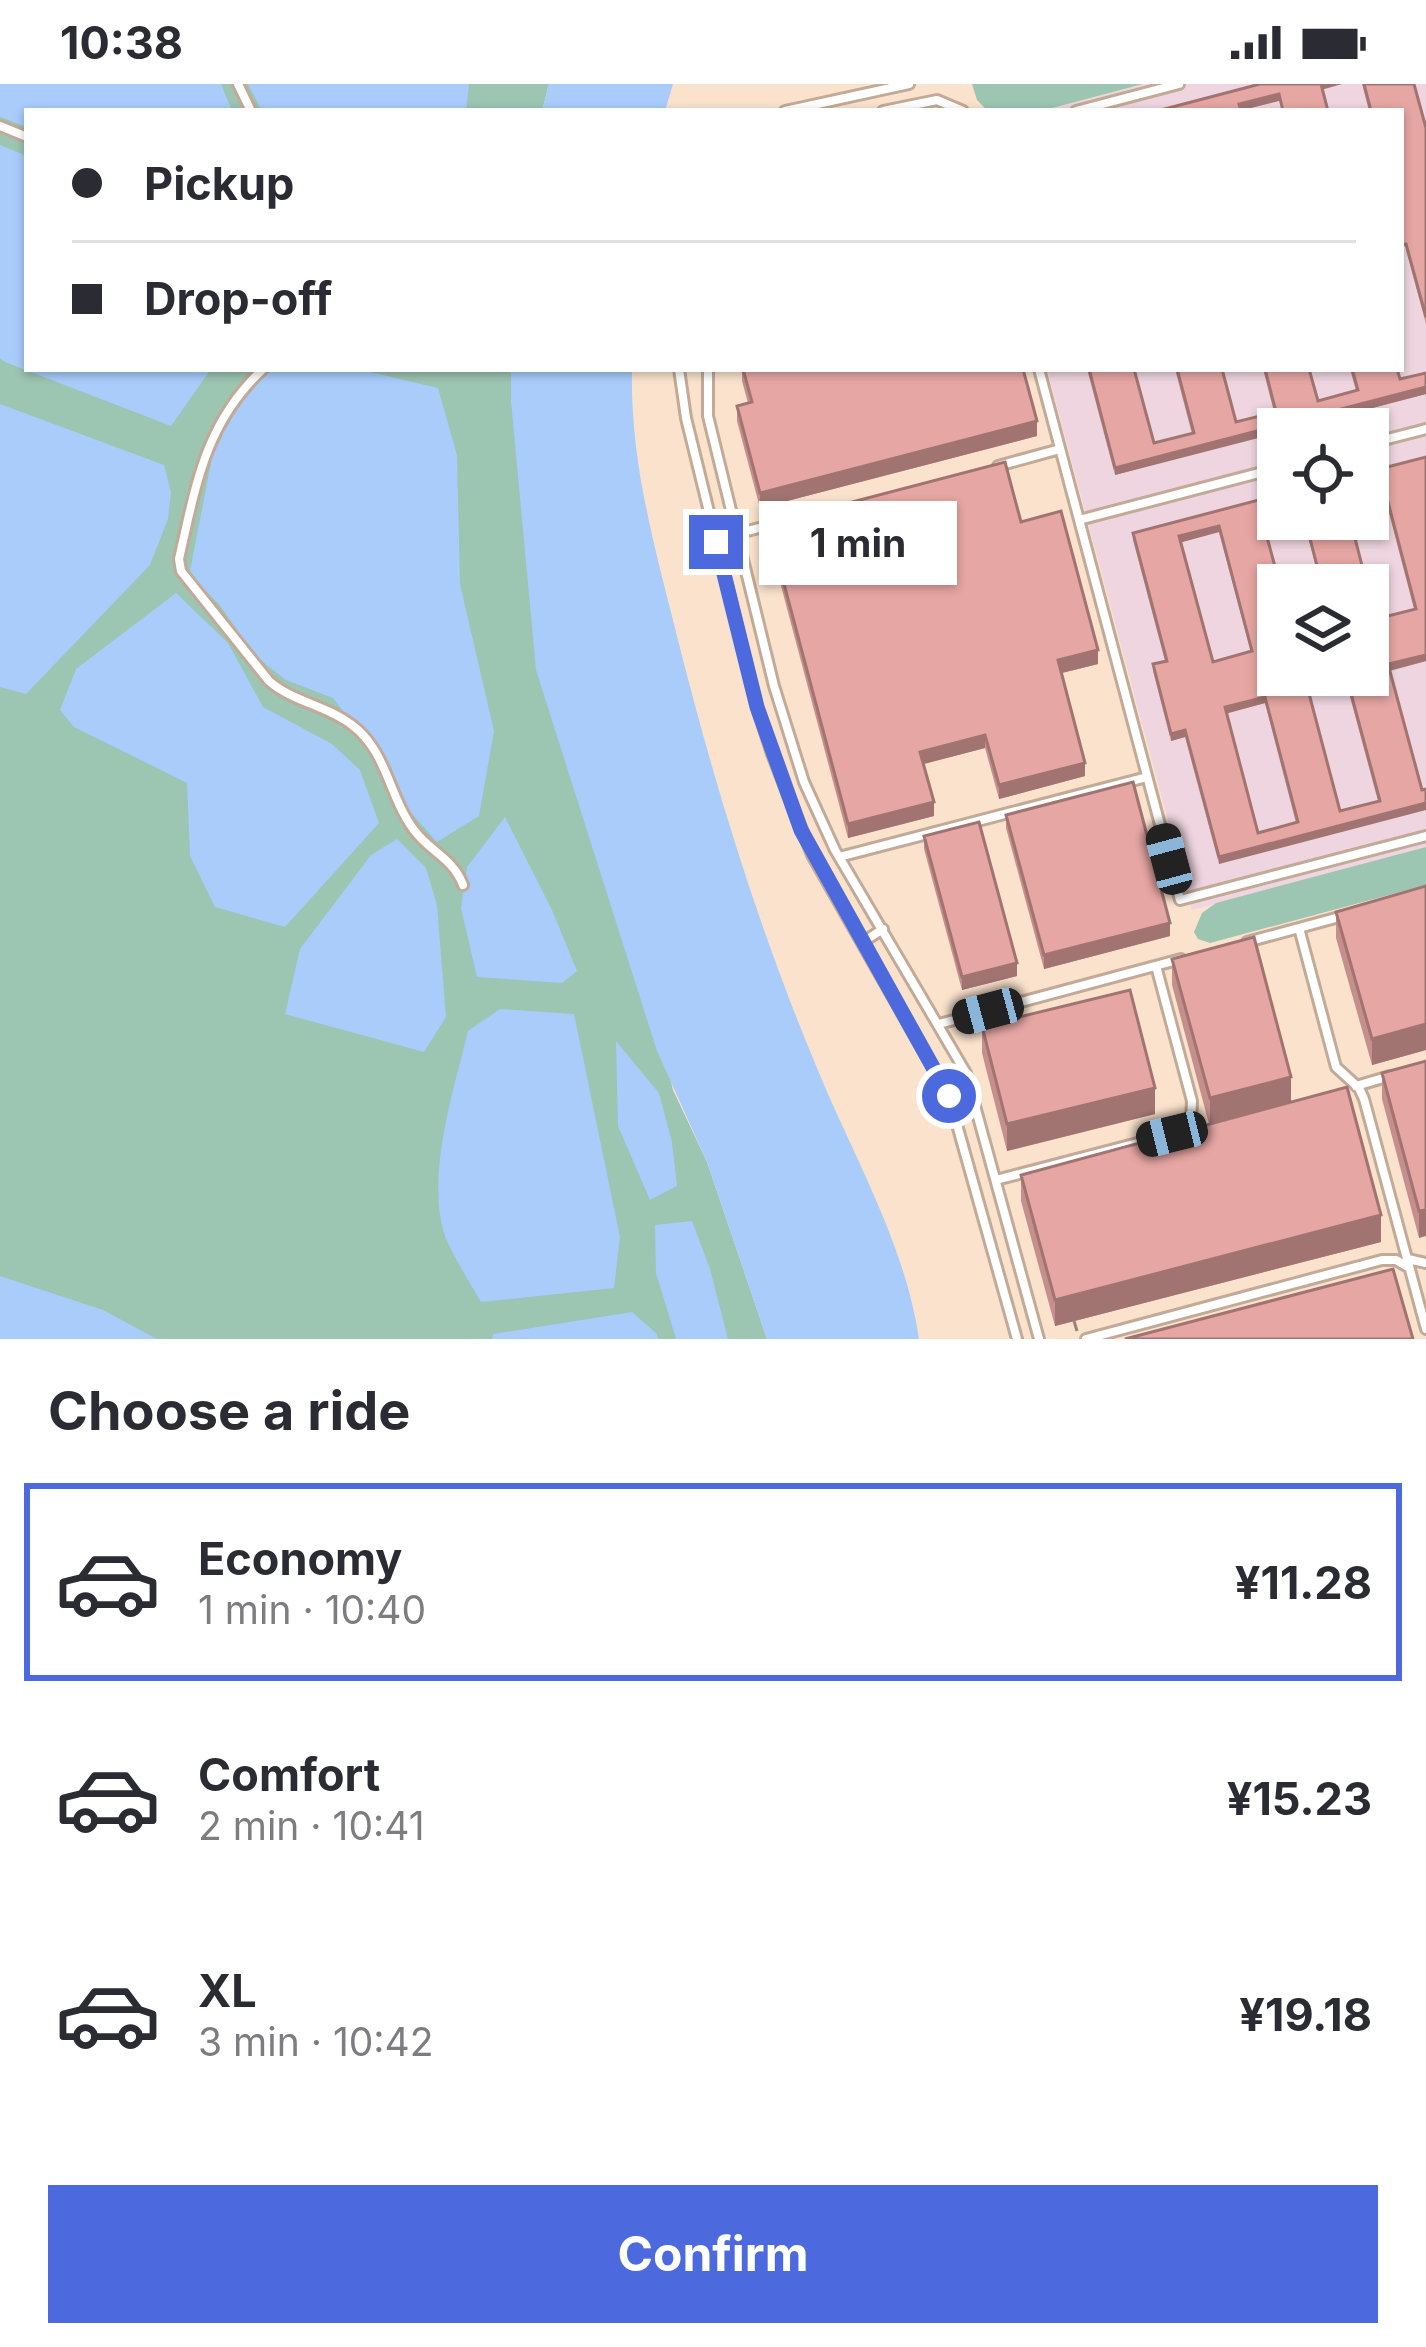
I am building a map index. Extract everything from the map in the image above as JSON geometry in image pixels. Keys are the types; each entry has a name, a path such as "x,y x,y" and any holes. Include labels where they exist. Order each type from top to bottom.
{"lane":[{"path":"799,108 909,84"},
{"path":"1087,108 1179,84"},
{"path":"898,108 937,100 956,108"},
{"path":"260,372 230,404 210,438 179,559 182,572 268,681 283,693 338,715 368,740 415,832 452,862 463,885"},
{"path":"679,372 686,418 765,735 812,855 949,1096 1017,1339"},
{"path":"707,372 708,416 792,749 813,807 839,857 971,1088 1039,1339"},
{"path":"1040,372 1180,901 1426,836"},
{"path":"1389,439 1426,429"},
{"path":"991,467 1060,449"},
{"path":"1079,520 1257,473"},
{"path":"736,534 783,521"},
{"path":"839,857 1148,777"},
{"path":"850,920 869,908"},
{"path":"1238,944 1363,911"},
{"path":"1299,928 1336,1067 1364,1099 1426,1329"},
{"path":"862,942 883,929"},
{"path":"938,1024 1197,955"},
{"path":"996,1180 1172,1134 1191,1123 1192,1102 1156,966"},
{"path":"1356,1085 1408,1071"},
{"path":"1082,1339 1382,1261 1426,1263"}],"path":[{"path":"1074,1322 1082,1339"}],"shaded area":[{"path":"1143,84 1426,84 1426,847 1192,910 1048,372 1404,372 1404,108 1052,108"}],"green space":[{"path":"0,84 549,84 543,108 24,108 24,372 511,372 511,401 673,1090 707,1162 767,1339 0,1339"},
{"path":"972,84 1143,84 1052,108 985,108"},
{"path":"1426,847 1426,885 1210,943 1194,932 1202,913 1216,903"}],"water":[{"path":"0,84 221,84 231,108 24,108 24,126 0,117"},
{"path":"248,84 469,84 466,108 260,108"},
{"path":"549,84 673,84 666,108 543,108"},
{"path":"0,145 24,155 24,369 0,358"},
{"path":"31,372 209,372 171,426"},
{"path":"266,372 370,372 438,388 457,455 460,584 494,731 479,816 437,842 397,797 369,746 333,698 286,680 254,655 219,604 189,576 219,422"},
{"path":"511,372 632,372 644,500 720,795 795,1014 890,1234 919,1339 767,1339 707,1162 657,1051 536,670"},
{"path":"0,404 164,465 171,492 168,519 150,565 26,694 0,687"},
{"path":"176,593 228,643 263,707 332,744 360,770 379,823 285,927 215,907 190,856 187,783 74,727 60,710 76,669"},
{"path":"505,817 577,971 562,983 477,977 461,908 467,867"},
{"path":"397,839 426,868 437,905 446,1017 424,1052 285,1014 300,949 371,855"},
{"path":"500,1009 574,1014 620,1237 614,1288 481,1302 445,1236 438,1187 456,1080 468,1031"},
{"path":"616,1041 659,1093 672,1142 677,1186 650,1200 618,1126"},
{"path":"692,1221 728,1339 676,1339 656,1273 655,1225"},
{"path":"0,1276 103,1310 157,1339 0,1339"},
{"path":"632,1312 658,1339 492,1339 493,1334"}],"building":[{"path":"1260,84 1321,84 1327,108 1282,108 1279,94 1239,104 1240,108 1168,108"},
{"path":"1364,84 1414,84 1426,128 1426,317 1404,244 1404,108 1370,108"},
{"path":"744,372 1024,372 1037,421 760,493 737,406 752,402"},
{"path":"1090,372 1135,372 1154,443 1194,433 1178,372 1223,372 1236,422 1257,417 1257,431 1115,468"},
{"path":"1266,372 1310,372 1318,401 1358,390 1353,372 1398,372 1400,379 1426,373 1426,387 1345,408 1275,408"},
{"path":"1426,457 1426,655 1389,664 1389,616 1416,609 1389,506 1389,467"},
{"path":"1005,462 1021,522 1061,511 1098,650 1058,660 1085,763 999,785 985,735 920,752 934,802 848,824 768,524"},
{"path":"1257,501 1257,540 1268,540 1274,564 1257,564 1257,696 1310,696 1340,811 1380,801 1352,696 1389,696 1389,668 1422,790 1426,789 1426,803 1219,857 1185,730 1171,734 1153,664 1167,661 1133,533","holes":["1219,526 1252,651 1213,662 1179,536","1265,697 1298,822 1258,833 1225,707"]},
{"path":"1310,540 1355,540 1362,564 1317,564"},
{"path":"1133,782 1170,923 1044,955 1006,815"},
{"path":"979,822 1017,963 962,977 924,836"},
{"path":"1426,886 1426,1024 1372,1039 1336,912"},
{"path":"1254,937 1291,1077 1210,1098 1172,959"},
{"path":"1130,990 1155,1088 1007,1124 982,1026"},
{"path":"1426,1061 1426,1210 1419,1211 1382,1073"},
{"path":"1347,1087 1381,1215 1055,1300 1021,1175"},
{"path":"1393,1269 1413,1339 1125,1339"}],"route":[{"path":"716,542 757,707 801,830 949,1096"}]}
